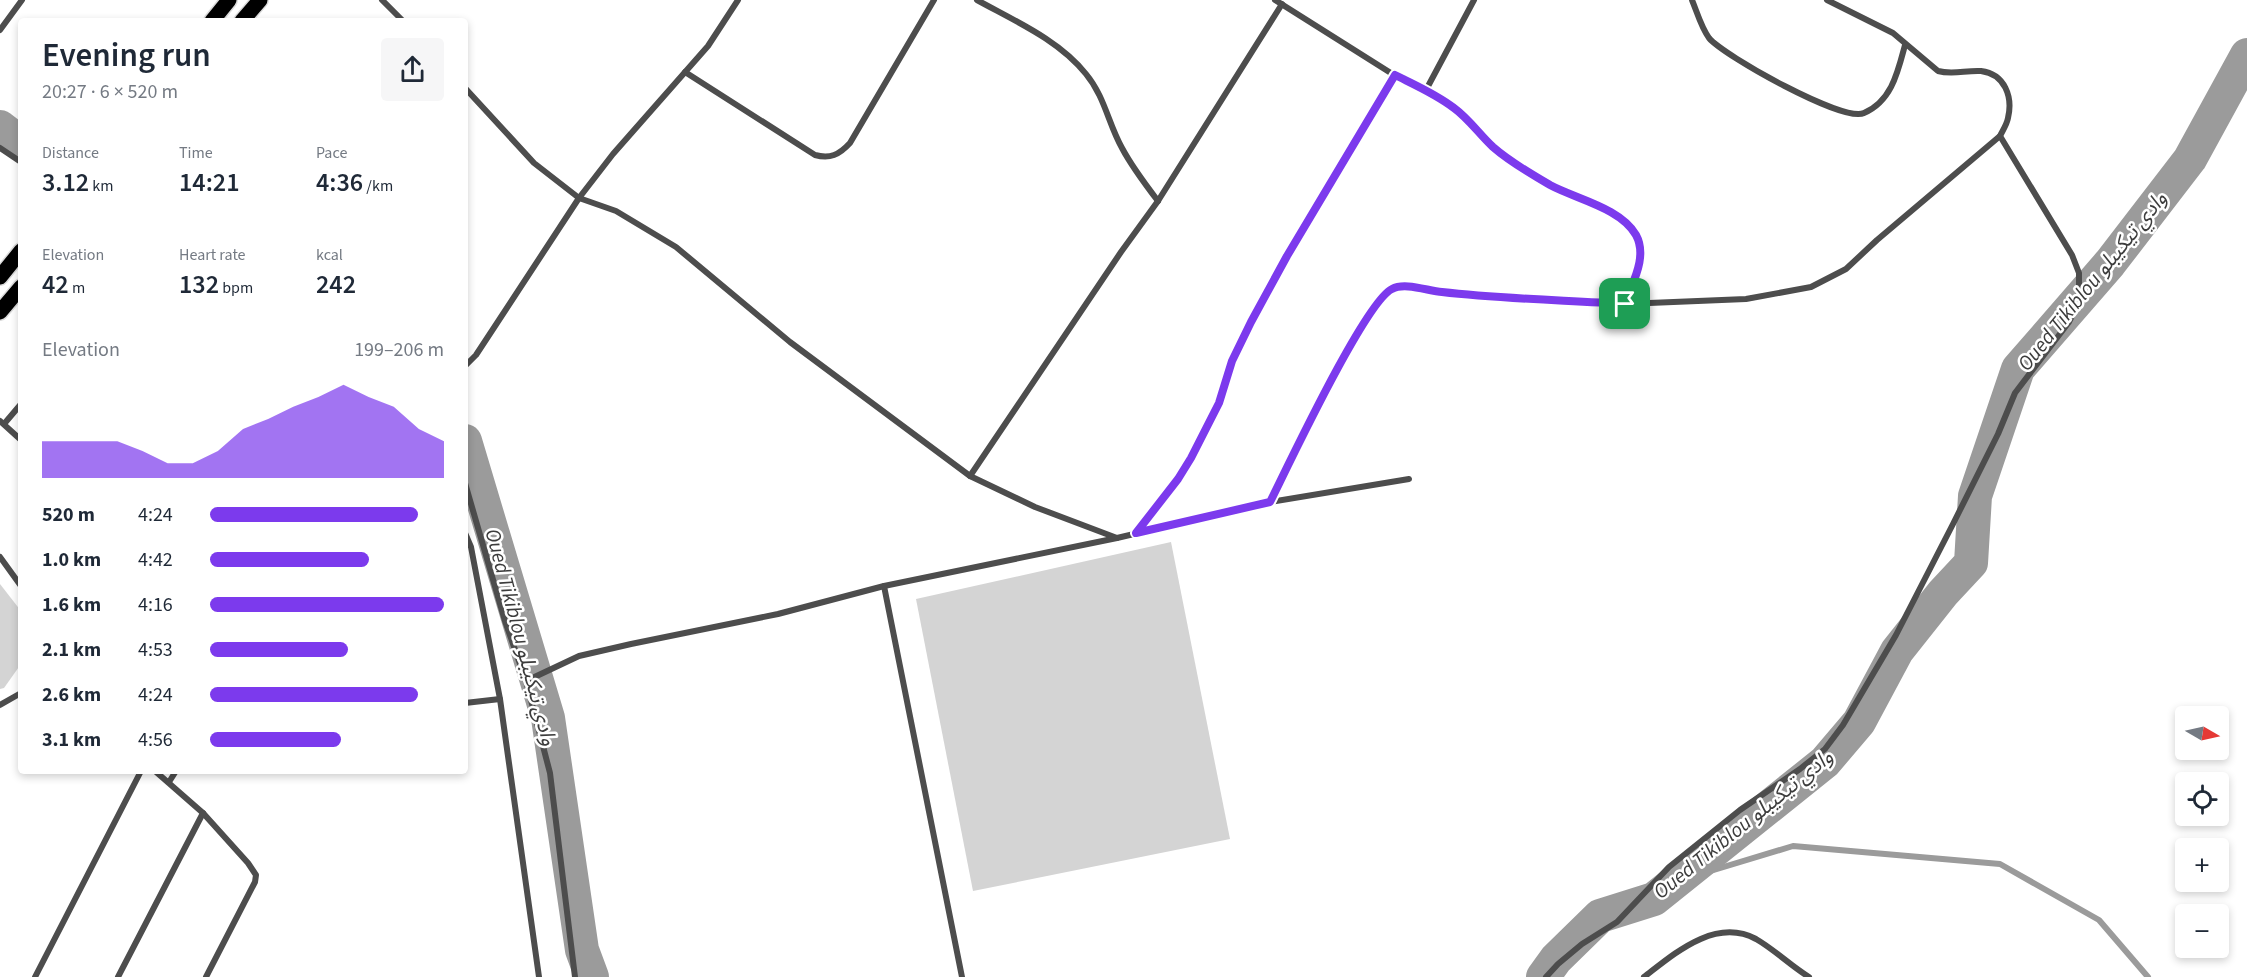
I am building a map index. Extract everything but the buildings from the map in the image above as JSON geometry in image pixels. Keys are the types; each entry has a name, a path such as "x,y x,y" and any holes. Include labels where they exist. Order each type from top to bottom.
{"main road":[{"path":"215,18 230,0"},
{"path":"245,18 260,0"},
{"path":"0,277 18,255"},
{"path":"0,312 18,291"}],"street":[{"path":"0,30 22,0"},
{"path":"382,0 401,18"},
{"path":"468,363 476,355 579,198 613,154 708,46 738,0"},
{"path":"685,72 815,155 833,156 842,152 850,143 934,0"},
{"path":"977,0 1040,34 1087,74 1109,113 1121,146 1158,201"},
{"path":"1275,0 1395,75 1455,108 1493,147 1510,160 1551,186 1596,205 1629,225 1641,247 1641,260 1625,304"},
{"path":"1426,90 1474,0"},
{"path":"1692,0 1709,38 1725,51 1755,71 1833,108 1856,115 1866,113 1888,94 1898,72 1905,45"},
{"path":"1270,502 1360,327 1383,296 1393,288 1625,304 1746,299 1812,286 1846,268 2000,136 2008,119 2010,95 2003,83 1990,73 1980,71 1946,73 1938,71 1893,33 1827,0"},
{"path":"970,476 1158,201 1282,4"},
{"path":"1136,533 1178,479 1191,458 1219,403 1232,361 1251,322 1287,256 1395,75"},
{"path":"468,91 534,163 579,198 615,212 676,248 790,342 970,476 1035,507 1117,538"},
{"path":"1546,977 1582,944 1617,922 1669,867 1740,810 1825,749 1843,725 1896,635 1998,434 2015,393 2069,322 2078,299 2079,273 2072,255 2000,136"},
{"path":"0,148 18,160"},
{"path":"18,407 2,422 18,437"},
{"path":"526,681 579,656 778,614 884,586 1117,538 1270,502 1409,479"},
{"path":"468,493 505,621 526,681 550,773 575,977"},
{"path":"468,540 500,699 539,977"},
{"path":"0,557 18,582"},
{"path":"884,586 962,977"},
{"path":"0,705 18,695"},
{"path":"468,703 500,699"},
{"path":"35,977 139,774"},
{"path":"159,774 203,813 256,875 255,882 206,977"},
{"path":"169,782 174,774"},
{"path":"118,977 203,813"},
{"path":"1644,977 1678,951 1701,938 1719,933 1736,932 1754,938 1809,977"}],"shaded area":[{"path":"1171,542 1230,839 973,891 916,599"},
{"path":"0,584 18,607 18,668 4,688 0,689"}],"waterway":[{"name":"Oued Tikiblou وادي تيكيبلو","path":"1543,977 1556,959 1600,916 1654,899 1825,762 1859,722 1897,651 1943,593 1971,563 1975,496 2018,369 2110,263 2190,159 2247,55"},
{"name":"Oued Tikiblou وادي تيكيبلو","path":"0,127 18,141"},
{"name":"Oued Tikiblou وادي تيكيبلو","path":"468,451 548,718 582,950 592,977"},
{"path":"1674,882 1793,846 2000,864 2099,920 2148,977"}],"route":[{"path":"1395,75 1455,108 1493,147 1510,160 1551,186 1596,205 1629,225 1641,247 1641,260 1625,304 1393,288 1383,296 1360,327 1270,502 1136,533 1178,479 1191,458 1219,403 1232,361 1251,322 1287,256 1395,75"}]}
